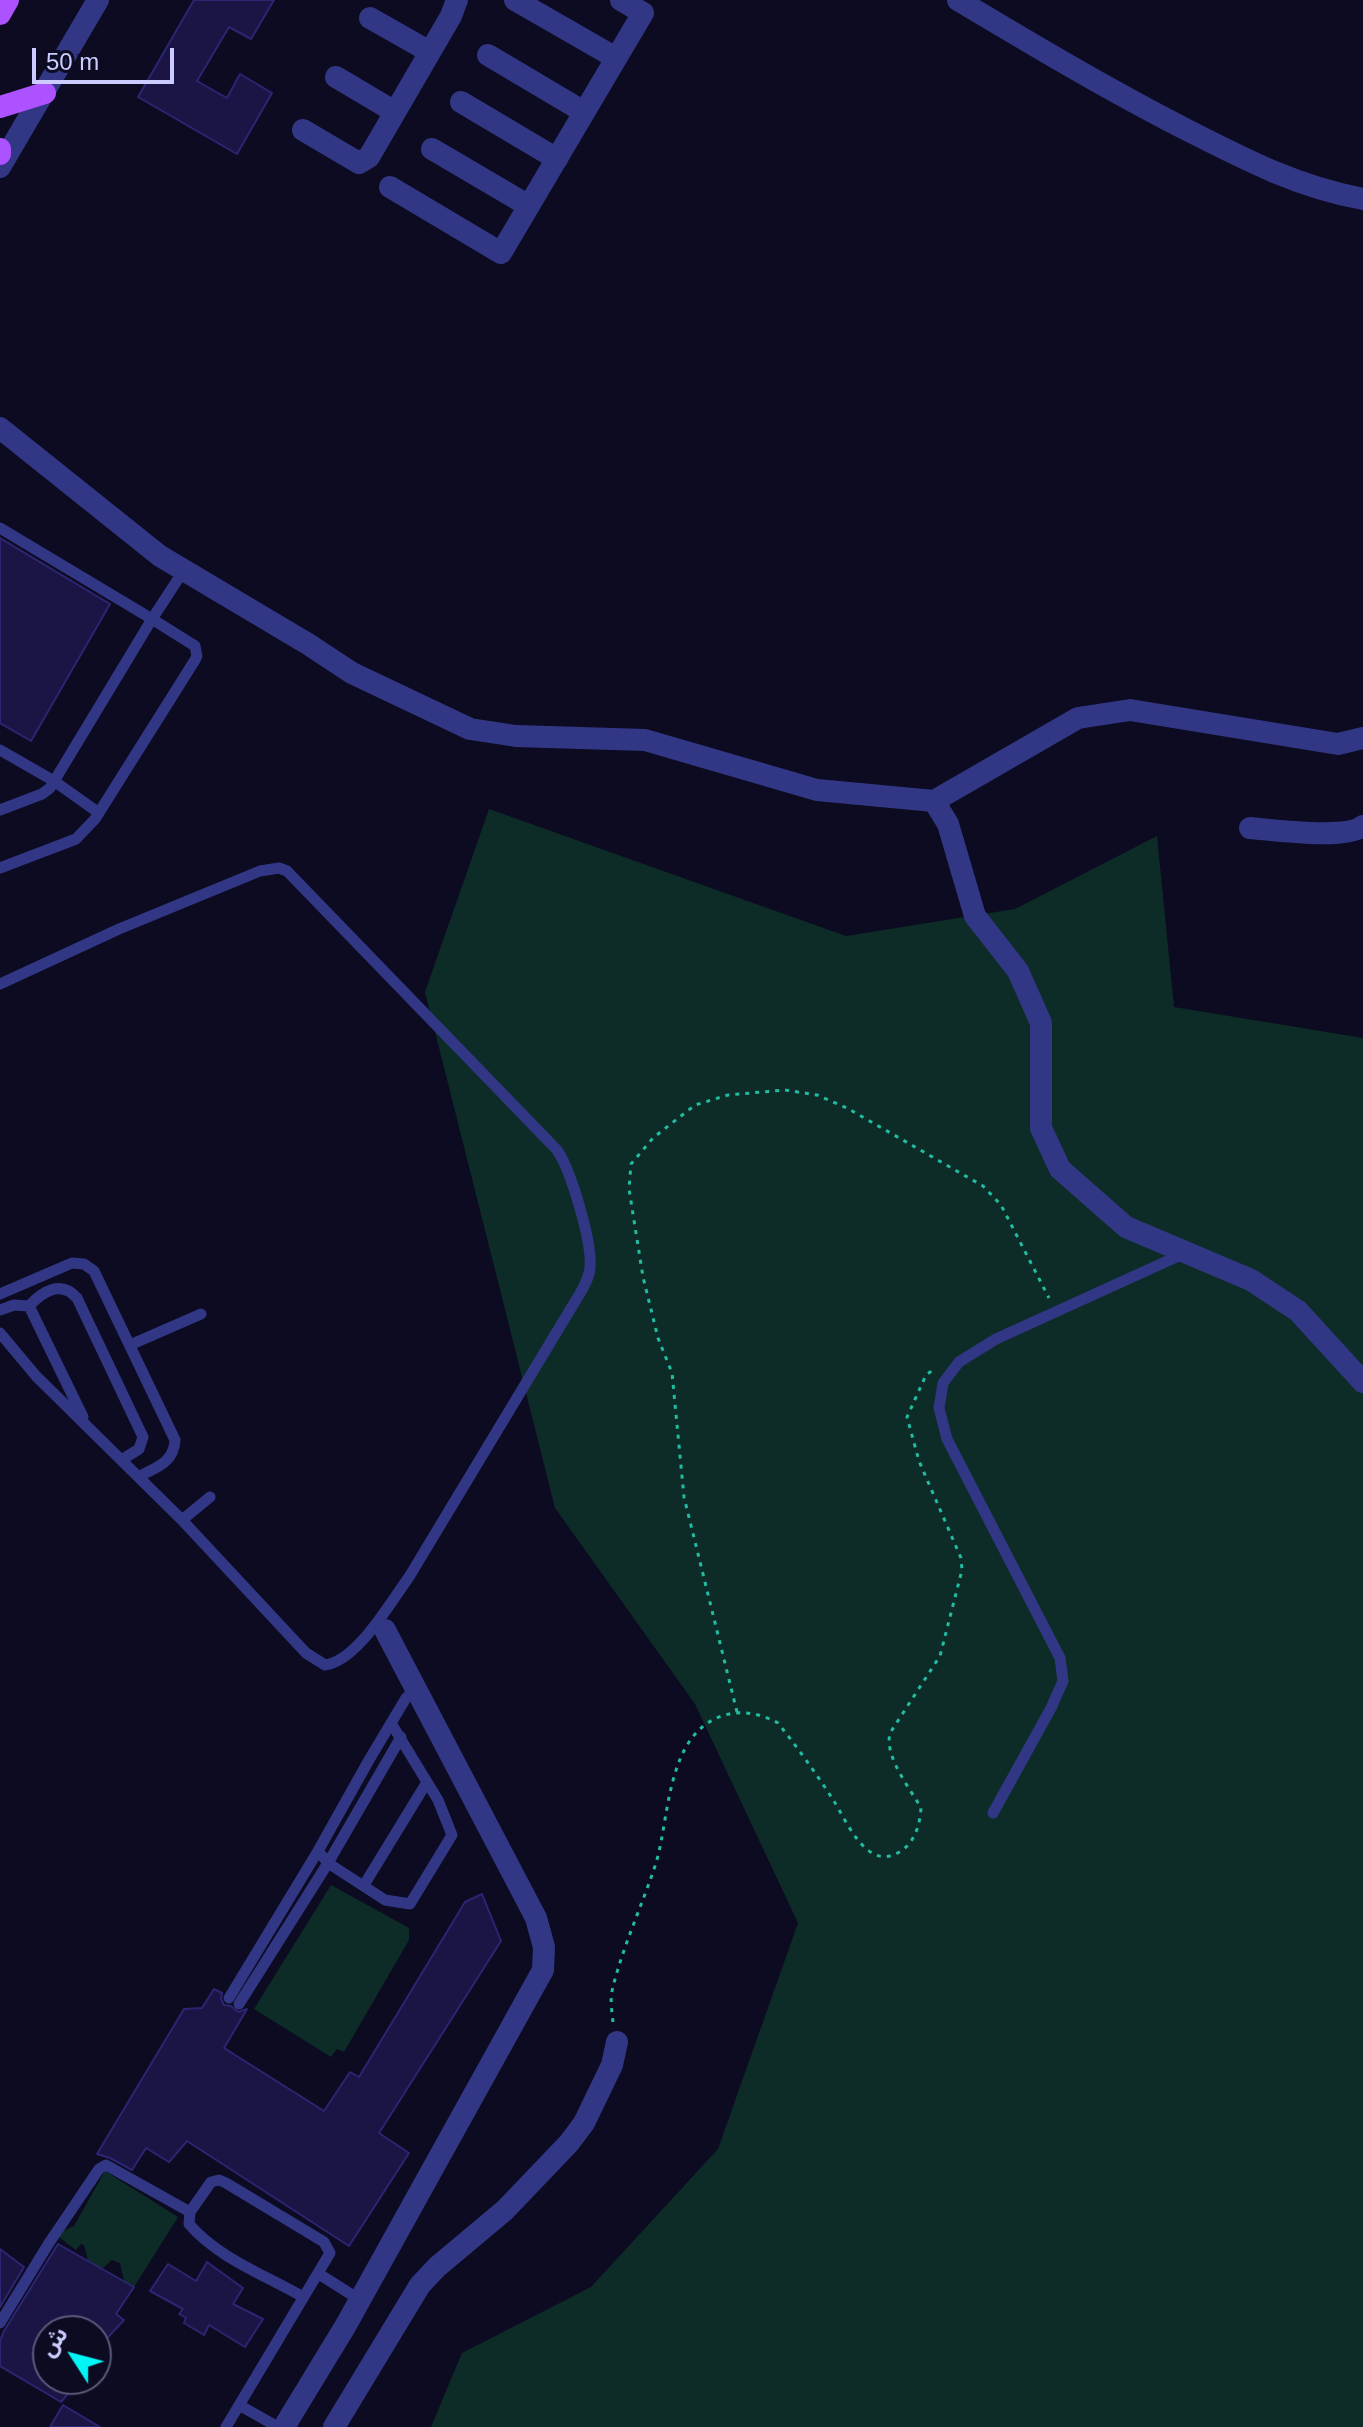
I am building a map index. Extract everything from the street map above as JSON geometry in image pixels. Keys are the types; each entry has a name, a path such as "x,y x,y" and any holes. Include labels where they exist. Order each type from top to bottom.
{"main road":[{"path":"0,14 8,0"},
{"path":"0,107 45,93"}],"street":[{"path":"0,167 98,0"},
{"path":"303,130 359,163 369,157 457,0"},
{"path":"515,0 616,58"},
{"path":"390,187 501,253 643,13 621,0"},
{"path":"958,0 1099,83 1244,159 1308,187 1363,199"},
{"path":"370,18 430,52"},
{"path":"488,55 584,112"},
{"path":"336,77 395,112"},
{"path":"461,102 557,159"},
{"path":"432,149 529,206"},
{"path":"0,428 160,556 352,673 470,729 516,736 645,740 817,790 934,801 1078,718 1130,710 1338,744 1363,738"},
{"path":"934,801 948,824 975,916 1018,971 1041,1023 1041,1128 1060,1169 1126,1227 1251,1280 1298,1311 1363,1382"},
{"path":"1250,828 1316,833 1355,832 1363,826"},
{"path":"281,2427 360,2300 543,1970 544,1947 536,1918 382,1625"},
{"path":"334,2427 420,2285 505,2210 584,2123 612,2065 617,2042"}],"lane":[{"path":"0,528 195,646 197,656 99,813 76,839 0,868"},
{"path":"0,810 46,791 54,781 184,570"},
{"path":"0,750 54,781 99,813"},
{"path":"0,984 119,929 260,871 279,868 287,871 564,1160 588,1245 590,1268 587,1280 382,1625 346,1657 325,1665 315,1660 140,1476 36,1376 0,1333"},
{"path":"993,1813 1063,1681 1060,1658 947,1439 939,1408 943,1383 959,1362 996,1339 1186,1253"},
{"path":"0,1294 72,1263 84,1264 94,1271 175,1440 175,1450 170,1459 140,1476"},
{"path":"44,1274 50,1289"},
{"path":"29,1306 50,1289 65,1289 77,1298 140,1430 142,1444 123,1459"},
{"path":"0,1310 19,1304 29,1306"},
{"path":"29,1306 87,1425"},
{"path":"130,1345 201,1314"},
{"path":"182,1520 210,1497"},
{"path":"401,1737 328,1863 234,2001 391,1723 406,1698 416,1689"},
{"path":"318,1851 328,1863 385,1900 410,1904 452,1835 427,1782 391,1723"},
{"path":"364,1885 427,1782"},
{"path":"0,2323 99,2169 106,2165 190,2212"},
{"path":"226,2427 330,2253 327,2245 223,2181 215,2180 208,2184 190,2212 189,2224 201,2238 303,2297"},
{"path":"319,2274 360,2300"},
{"path":"239,2405 281,2427"}],"path":[{"path":"737,1712 684,1497 672,1373 658,1338 643,1277 629,1189 631,1164 653,1138 695,1105 728,1095 785,1090 817,1095 847,1108 983,1186 1001,1205 1056,1312"},
{"path":"617,2042 611,1994 657,1859 670,1790 679,1762 688,1743 709,1722 737,1712 767,1717 778,1723 861,1843 872,1853 883,1857 896,1854 906,1848 915,1835 921,1808 888,1742 890,1733 940,1656 962,1570 957,1546 919,1461 907,1417 926,1375 937,1367 959,1362"}],"green space":[{"path":"489,809 846,936 1015,909 1157,836 1174,1007 1363,1038 1363,2427 431,2427 462,2353 591,2287 718,2149 798,1923 695,1704 555,1508 425,992"},
{"path":"331,1885 409,1928 409,1940 344,2052 337,2049 331,2057 254,2009"},
{"path":"105,2171 178,2217 134,2287 124,2281 120,2263 112,2260 102,2269 88,2261 84,2245 81,2244 76,2250 60,2238 59,2233 74,2226"}],"building":[{"path":"194,0 274,0 251,39 229,27 197,81 227,98 240,74 272,93 237,154 138,97"},
{"path":"0,538 110,604 31,741 0,723"},
{"path":"482,1894 501,1941 379,2133 409,2153 349,2246 187,2141 169,2162 146,2148 132,2170 97,2154 184,2009 202,2008 214,1989 222,1993 224,2005 238,2012 247,2009 224,2048 324,2111 350,2072 359,2077 465,1902"},
{"path":"58,2244 134,2287 116,2314 124,2320 112,2333 112,2315 32,2315 32,2385 0,2366 0,2341"},
{"path":"0,2249 24,2267 0,2307"},
{"path":"207,2262 243,2288 233,2304 263,2319 245,2347 209,2325 204,2335 184,2323 186,2318 179,2314 183,2309 150,2291 168,2264 196,2281"},
{"path":"49,2395 67,2395 61,2402"},
{"path":"63,2405 100,2427 50,2427"}]}
